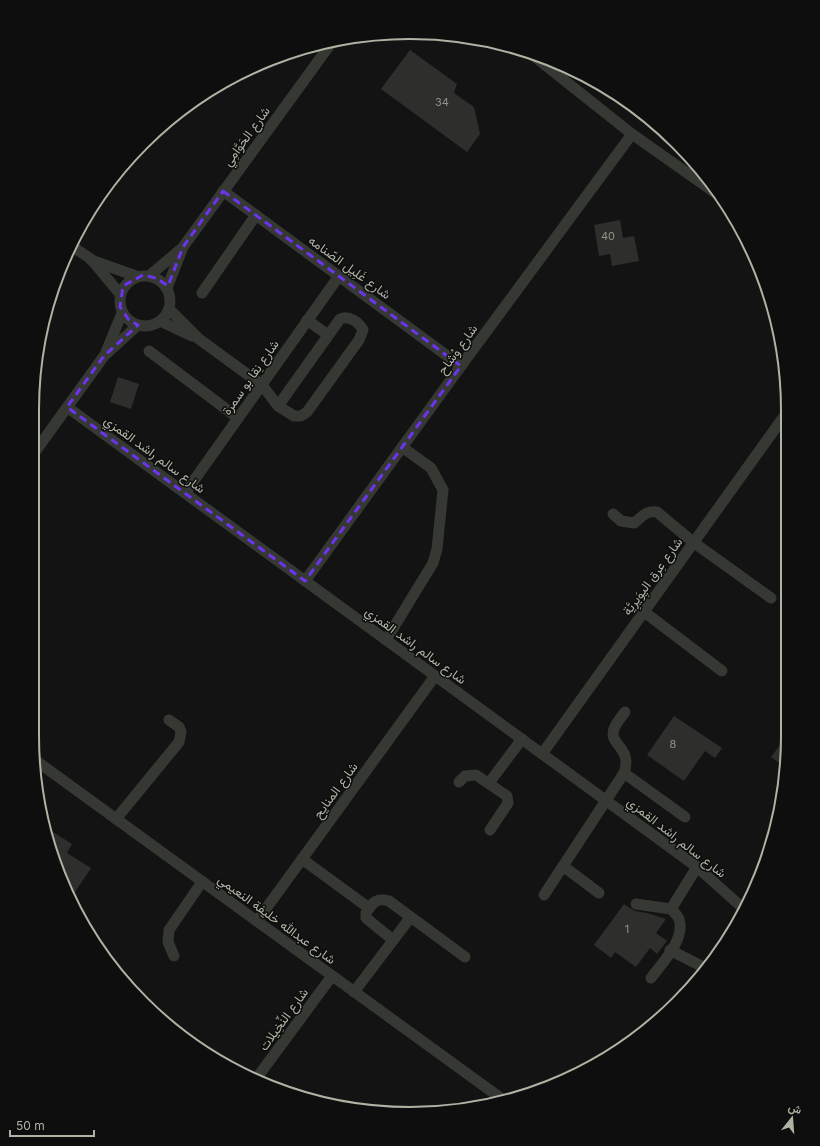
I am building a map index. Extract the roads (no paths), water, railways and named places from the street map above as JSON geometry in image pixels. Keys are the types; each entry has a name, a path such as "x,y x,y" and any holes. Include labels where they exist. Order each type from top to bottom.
{"street":[{"name":"شارع الحَوَّامِي","path":"149,276 183,247 327,49"},
{"path":"544,64 632,134 706,187"},
{"name":"شارع وُشاح","path":"305,581 632,134"},
{"name":"شارع غَلِيل الصّنامه","path":"223,191 461,366"},
{"path":"202,293 256,215"},
{"name":"شارع الحَوَّامِي","path":"167,288 183,247"},
{"path":"76,249 91,260 120,294"},
{"path":"91,260 136,276 149,276 156,278 167,288 170,298 169,309 160,321 149,326 138,325 128,320 122,313 119,300 120,294 129,280 136,276"},
{"name":"شارع نِقا بو سمرة","path":"185,494 339,276"},
{"path":"169,309 200,339 262,385 278,406 294,416 301,416 307,412 360,340 363,330 361,325 350,318 344,317 336,323 278,406"},
{"path":"104,356 122,313"},
{"path":"307,320 328,335"},
{"path":"160,321 200,339"},
{"path":"39,446 104,356 138,325"},
{"path":"149,351 238,418"},
{"name":"شارع سالم راشد القمزي","path":"67,407 697,867 740,906"},
{"name":"شارع عِرق اليِوَيرِيَّة","path":"542,754 643,611 781,421"},
{"path":"386,640 433,563 437,548 442,497 441,485 431,468 402,447"},
{"path":"613,514 621,520 634,523 650,510 657,512 693,542 771,598"},
{"path":"643,611 722,671"},
{"name":"شارع المنايح","path":"257,921 435,676"},
{"path":"544,895 624,773 628,762 626,756 615,740 614,729 625,712"},
{"path":"116,819 179,742 181,732 179,727 169,720"},
{"path":"489,783 522,739"},
{"name":"شارع عبدالله خليفة النعيمي","path":"40,764 498,1096"},
{"path":"624,773 685,817"},
{"path":"459,782 469,774 476,775 507,796 508,804 490,830"},
{"path":"302,859 369,908"},
{"path":"563,866 599,893"},
{"path":"671,909 697,867"},
{"path":"174,956 168,942 169,930 202,882"},
{"path":"393,940 366,918 366,913 375,901 381,899 388,901 465,957"},
{"path":"636,904 671,909 679,919 680,932 676,942 651,978"},
{"path":"354,992 410,918"},
{"path":"670,950 701,966"},
{"name":"شارع النِّخِيلات","path":"259,1075 332,976"}]}
